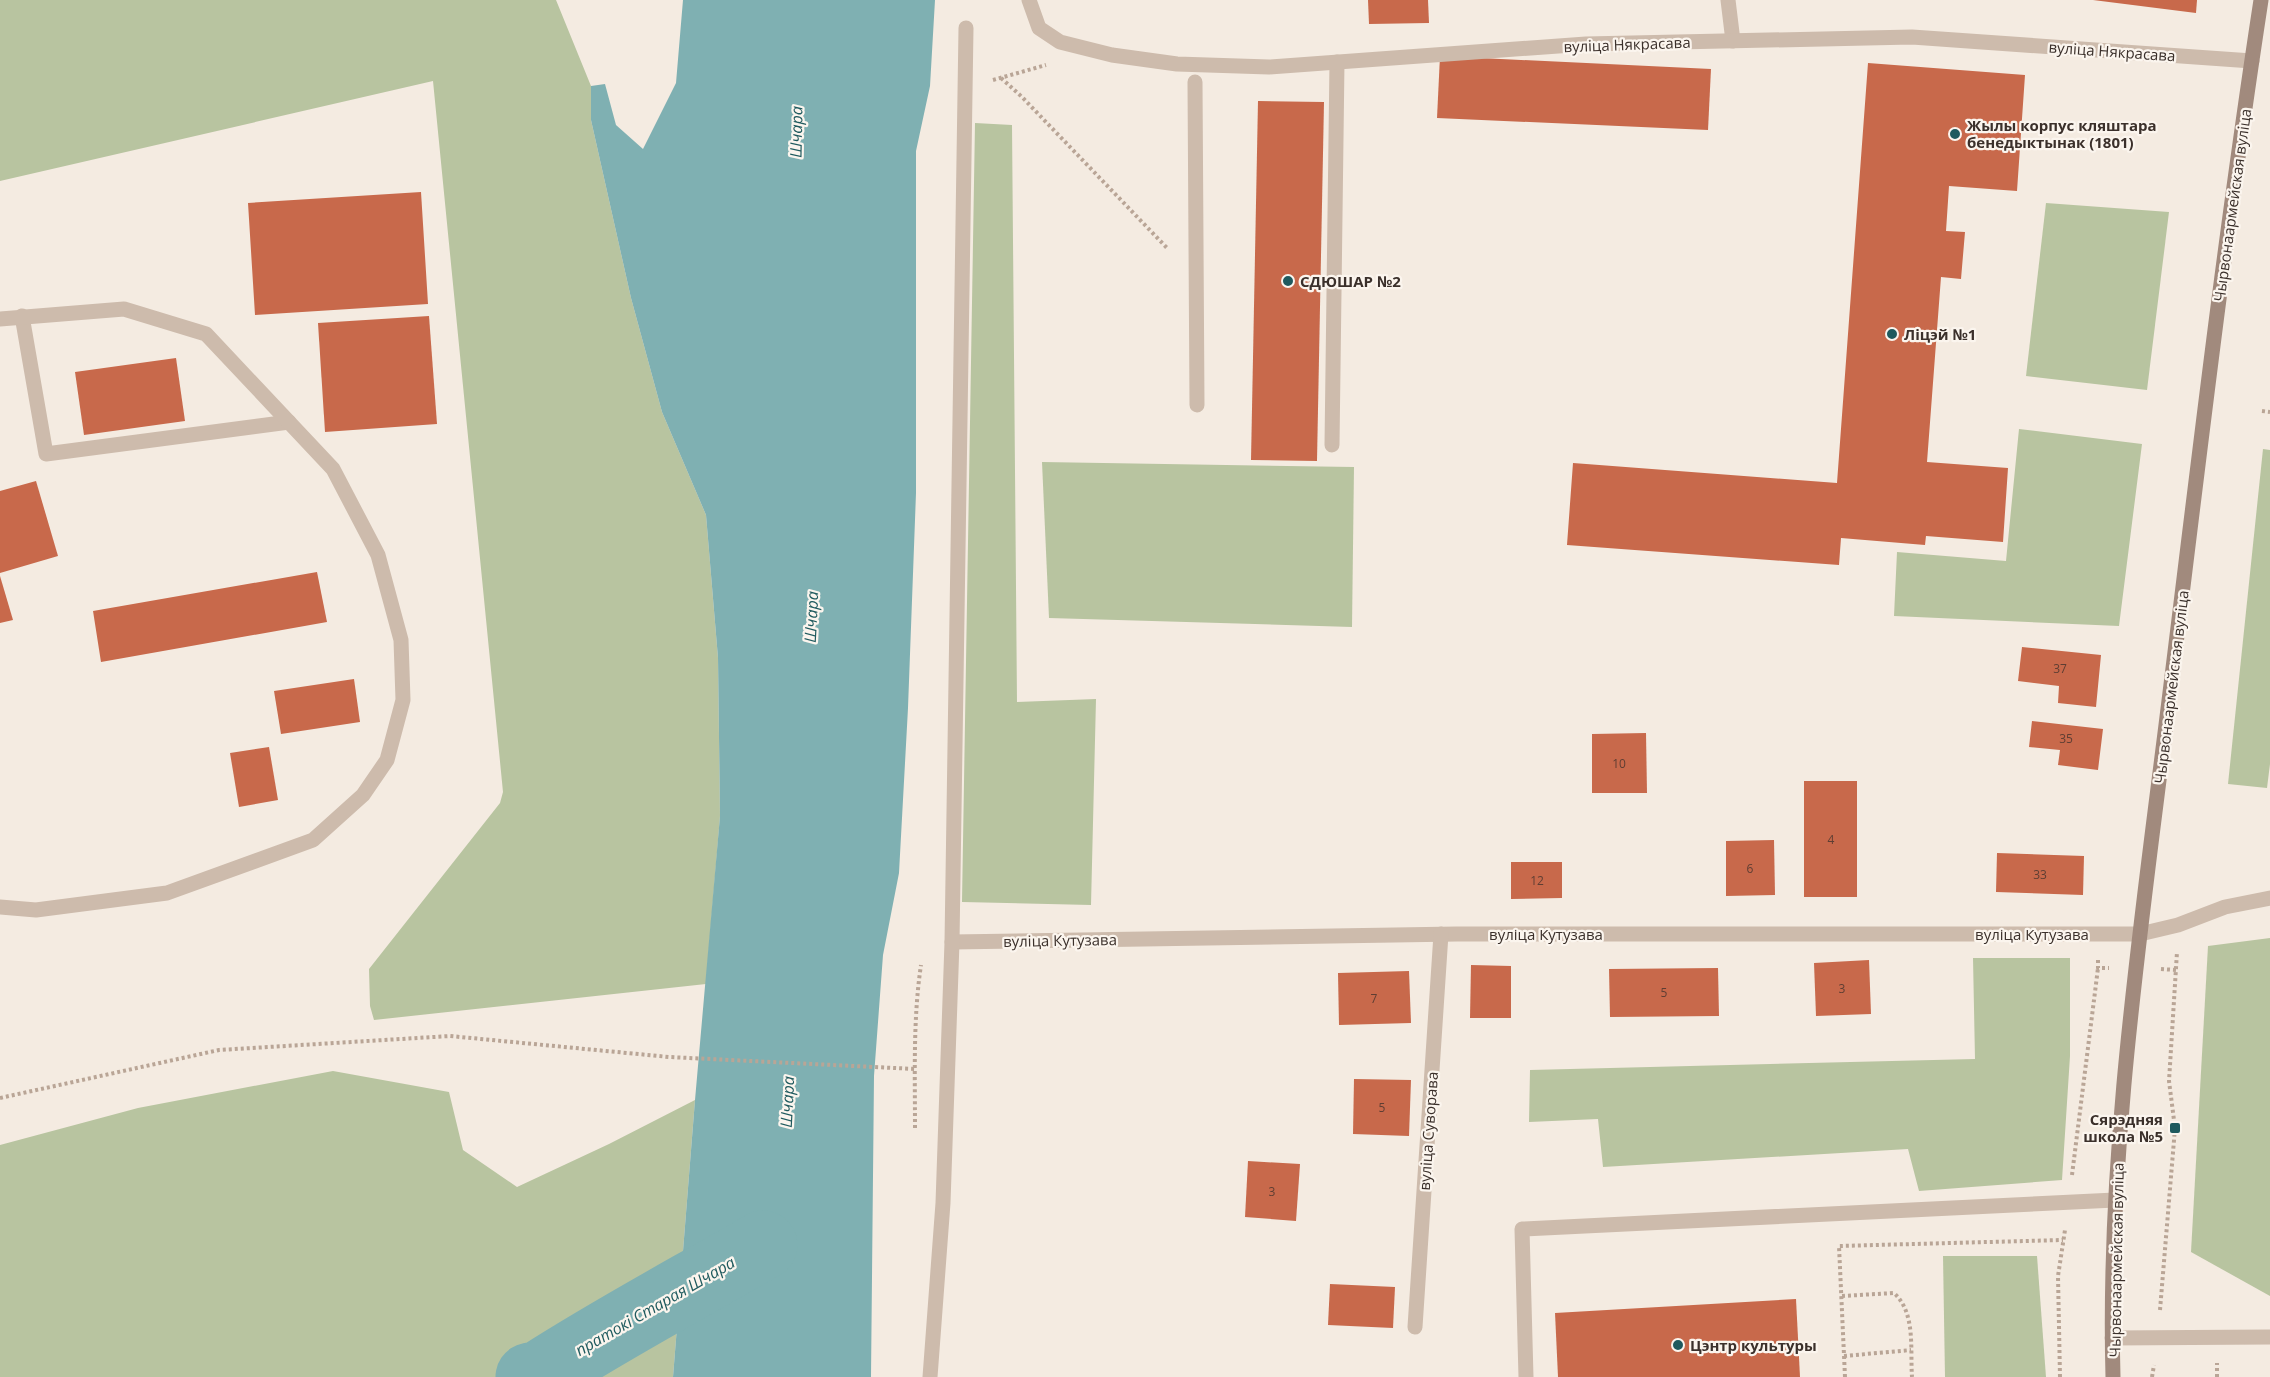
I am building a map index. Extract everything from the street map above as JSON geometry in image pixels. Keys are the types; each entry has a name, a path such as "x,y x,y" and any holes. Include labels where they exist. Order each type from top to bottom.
{"main road":[{"name":"Чырвонаармейская вуліца","path":"2113,1377 2115,1200 2132,999 2213,343 2261,0"}],"street":[{"name":"вуліца Някрасава","path":"1029,0 1039,28 1060,42 1112,55 1177,64 1269,68 1586,44 1912,37 2252,61"},
{"path":"1728,0 1733,41"},
{"path":"930,1377 943,1203 952,942 966,28"},
{"path":"1332,445 1337,62"},
{"path":"1196,82 1197,405"},
{"path":"0,319 124,309 206,334 333,470 378,555 401,640 403,700 387,760 363,795 313,840 167,893 36,910 0,907"},
{"path":"22,316 46,454 289,422"},
{"name":"вуліца Кутузава","path":"952,942 1441,934 2140,934 2178,925 2225,907 2270,898"},
{"name":"вуліца Суворава","path":"1415,1327 1441,934"},
{"path":"1526,1377 1522,1229 2069,1200 2115,1200"},
{"path":"2112,1338 2270,1337"}],"path":[{"path":"991,81 1055,62"},
{"path":"1001,78 1176,256 1197,257"},
{"path":"2262,411 2270,412"},
{"path":"2152,1377 2158,1338 2175,1128 2169,1081 2178,925"},
{"path":"0,1098 219,1050 450,1036 669,1058 915,1069"},
{"path":"1845,1377 1839,1246 2063,1240"},
{"path":"1842,1296 1894,1293 1903,1301 1909,1314 1912,1377"},
{"path":"1844,1356 1911,1350"}],"green space":[{"path":"0,0 556,0 591,86 591,120 631,298 662,412 706,515 718,658 720,816 706,984 374,1020 370,1006 369,969 500,803 503,792 433,81 0,181"},
{"path":"975,123 1012,125 1017,702 1096,699 1091,905 962,902"},
{"path":"2046,203 2169,212 2147,390 2026,376"},
{"path":"2019,429 2142,444 2119,626 1894,616 1897,552 2006,561"},
{"path":"2263,449 2270,450 2270,764 2267,788 2228,784"},
{"path":"1042,462 1354,467 1352,627 1049,618"},
{"path":"2270,938 2270,1296 2191,1252 2208,946"},
{"path":"1973,958 2070,958 2070,1056 2062,1180 1919,1191 1908,1149 1603,1167 1598,1119 1529,1122 1530,1070 1975,1059"},
{"path":"333,1071 449,1092 463,1150 517,1187 695,1100 673,1377 0,1377 0,1145 138,1108"},
{"path":"1943,1256 2037,1256 2046,1377 1945,1377"}],"water":[{"name":"Шчара","path":"683,0 935,0 930,86 916,151 916,493 899,873 883,955 874,1076 871,1377 673,1377 720,816 718,658 706,515 662,412 631,298 591,120 591,86 605,84 616,125 643,149 676,83"}],"building":[{"path":"1368,0 1428,0 1429,23 1369,24"},
{"path":"2093,0 2197,0 2196,13"},
{"path":"1440,56 1711,69 1708,130 1437,118"},
{"name":"Ліцэй №1","path":"1868,63 2025,75 2017,191 1949,186 1946,231 1965,232 1961,279 1941,277 1927,462 2008,468 2003,542 1926,536 1925,545 1841,538 1839,565 1567,545 1573,463 1837,483"},
{"name":"СДЮШАР №2","path":"1258,101 1324,102 1317,461 1251,460"},
{"path":"421,192 428,304 255,315 248,203"},
{"path":"429,316 437,424 325,432 318,323"},
{"path":"176,358 185,421 84,435 75,372"},
{"path":"36,481 58,556 0,573 0,491"},
{"path":"317,572 327,622 101,662 93,611"},
{"path":"0,576 13,620 0,623"},
{"path":"2022,647 2101,655 2096,707 2058,703 2059,686 2018,681"},
{"path":"354,679 360,722 281,734 274,691"},
{"path":"2032,721 2103,729 2098,770 2058,765 2060,750 2029,747"},
{"path":"1646,733 1647,793 1592,793 1592,734"},
{"path":"269,747 278,800 239,807 230,753"},
{"path":"1804,781 1857,781 1857,897 1804,897"},
{"path":"1774,840 1775,895 1726,896 1726,841"},
{"path":"1997,853 2084,856 2083,895 1996,892"},
{"path":"1511,862 1562,862 1562,898 1511,899"},
{"path":"1869,960 1871,1014 1816,1016 1814,963"},
{"path":"1471,965 1511,966 1511,1018 1470,1018"},
{"path":"1718,968 1719,1016 1610,1017 1609,969"},
{"path":"1409,971 1411,1023 1339,1025 1338,973"},
{"path":"1354,1079 1411,1080 1409,1136 1353,1134"},
{"path":"1248,1161 1300,1164 1296,1221 1245,1217"},
{"path":"1330,1284 1395,1287 1393,1328 1328,1325"},
{"name":"Цэнтр культуры","path":"1796,1299 1800,1377 1558,1377 1555,1313"}],"waterway":[{"name":"пратокі Старая Шчара","path":"530,1377 540,1375 763,1245"}],"place":[{"name":"Жылы корпус кляштара бенедыктынак (1801)","path":"1955,134"},
{"name":"СДЮШАР №2","path":"1288,281"},
{"name":"Ліцэй №1","path":"1892,334"},
{"name":"Сярэдняя школа №5","path":"2175,1128"},
{"name":"Цэнтр культуры","path":"1678,1345"}]}
